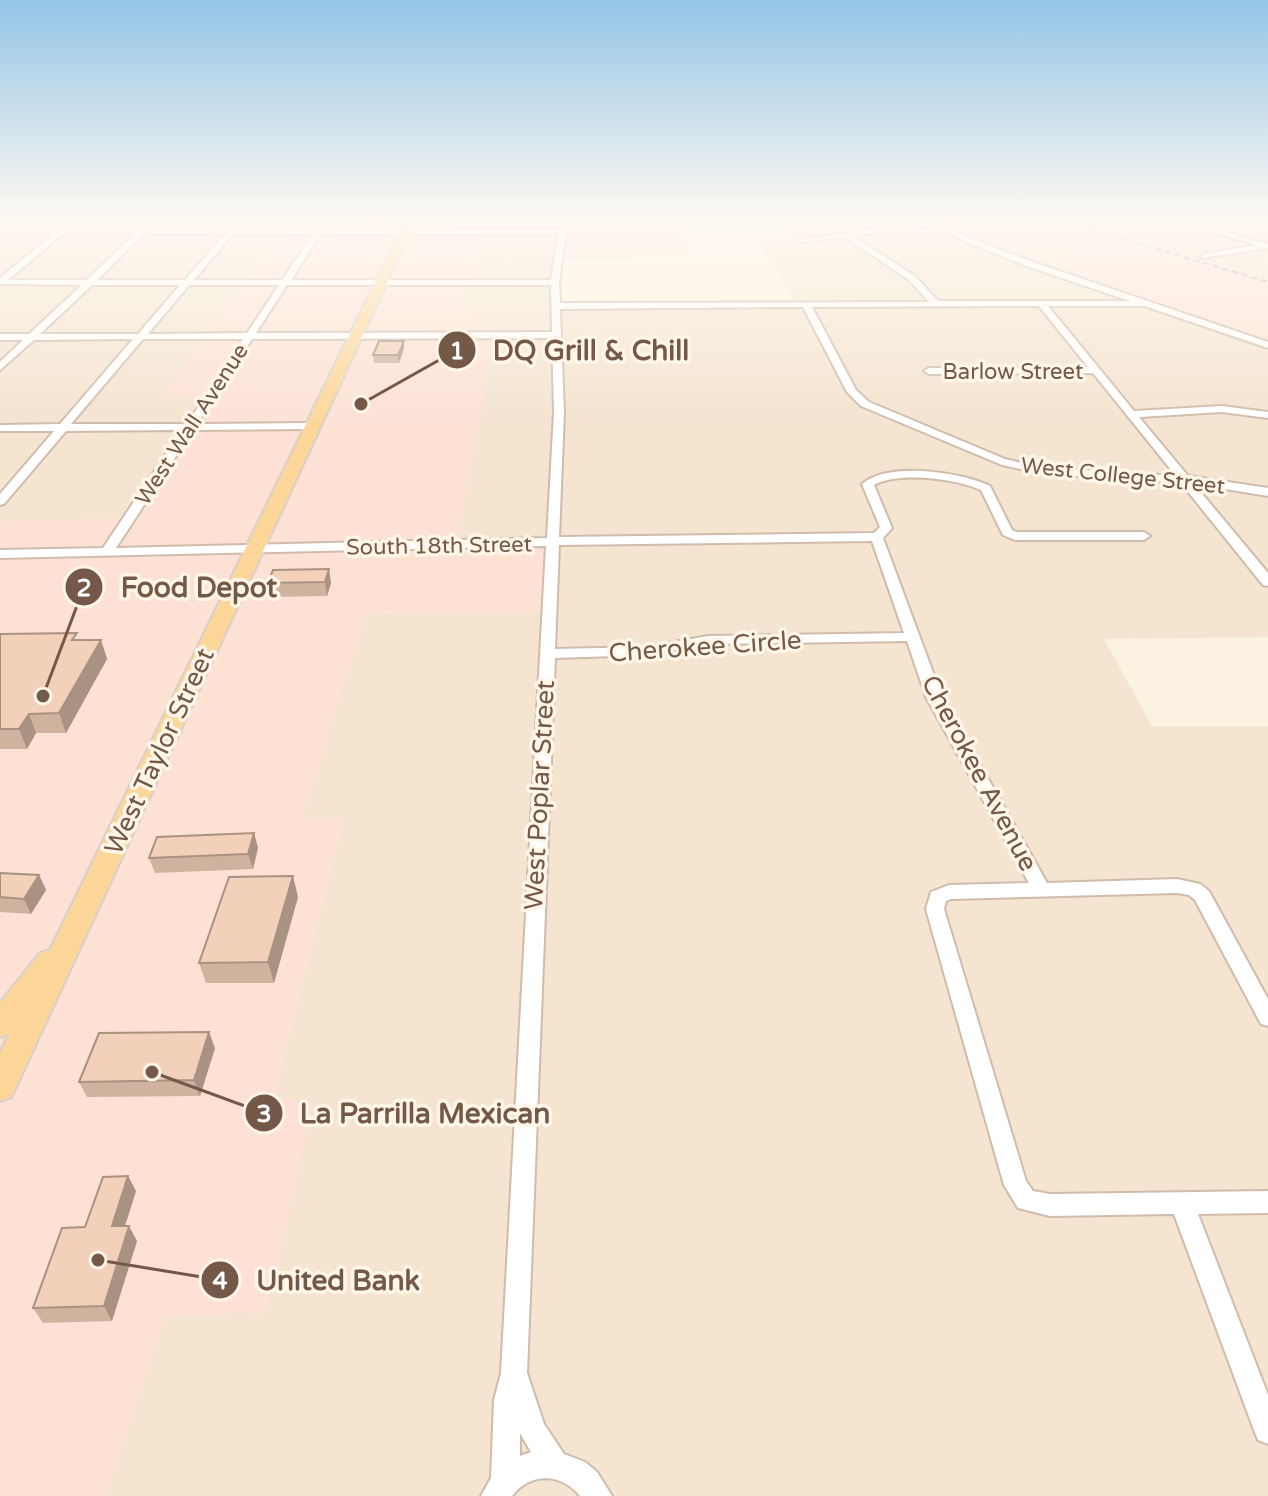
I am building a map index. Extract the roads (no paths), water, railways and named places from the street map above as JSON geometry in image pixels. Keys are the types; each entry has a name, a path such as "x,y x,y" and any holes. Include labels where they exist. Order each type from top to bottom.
{"main road":[{"name":"West Taylor Street","path":"71,938 377,287"},
{"path":"0,1025 71,938"},
{"path":"0,1087 71,938"}],"street":[{"path":"0,367 85,287"},
{"path":"0,501 183,287"},
{"name":"West Wall Avenue","path":"108,551 280,287"},
{"name":"West Poplar Street","path":"499,1489 509,1452 505,1396 514,1373 559,412 555,287"},
{"path":"920,287 937,305"},
{"path":"1100,287 1268,345"},
{"path":"558,306 1145,303"},
{"path":"1043,305 1268,582"},
{"name":"West College Street","path":"807,306 852,392 865,404 1002,462 1038,470 1184,479 1268,492"},
{"path":"0,337 558,335"},
{"name":"Barlow Street","path":"929,371 1096,370"},
{"path":"1132,414 1222,409 1268,415"},
{"path":"0,428 311,426"},
{"name":"Cherokee Avenue","path":"1041,889 934,697 877,537 886,528 868,484 871,480 960,477 976,481 986,488 1007,532 1015,536 1144,536"},
{"name":"South 18th Street","path":"0,554 877,537"},
{"name":"Cherokee Circle","path":"546,654 646,651 708,640 913,637"},
{"path":"1268,1018 1202,896 1194,889 1177,886 1041,889 949,892 938,897 935,909 1016,1185 1026,1200 1050,1205 1268,1202"},
{"path":"1182,1204 1268,1430"},
{"name":"West Poplar Street","path":"514,1373 533,1431 554,1462"},
{"path":"499,1489 534,1463 554,1462 573,1468 589,1481 598,1496"}],"place":[{"name":"DQ Grill & Chill","path":"361,404"},
{"name":"Food Depot","path":"43,696"},
{"name":"La Parrilla Mexican","path":"152,1072"},
{"name":"United Bank","path":"98,1260"}]}
